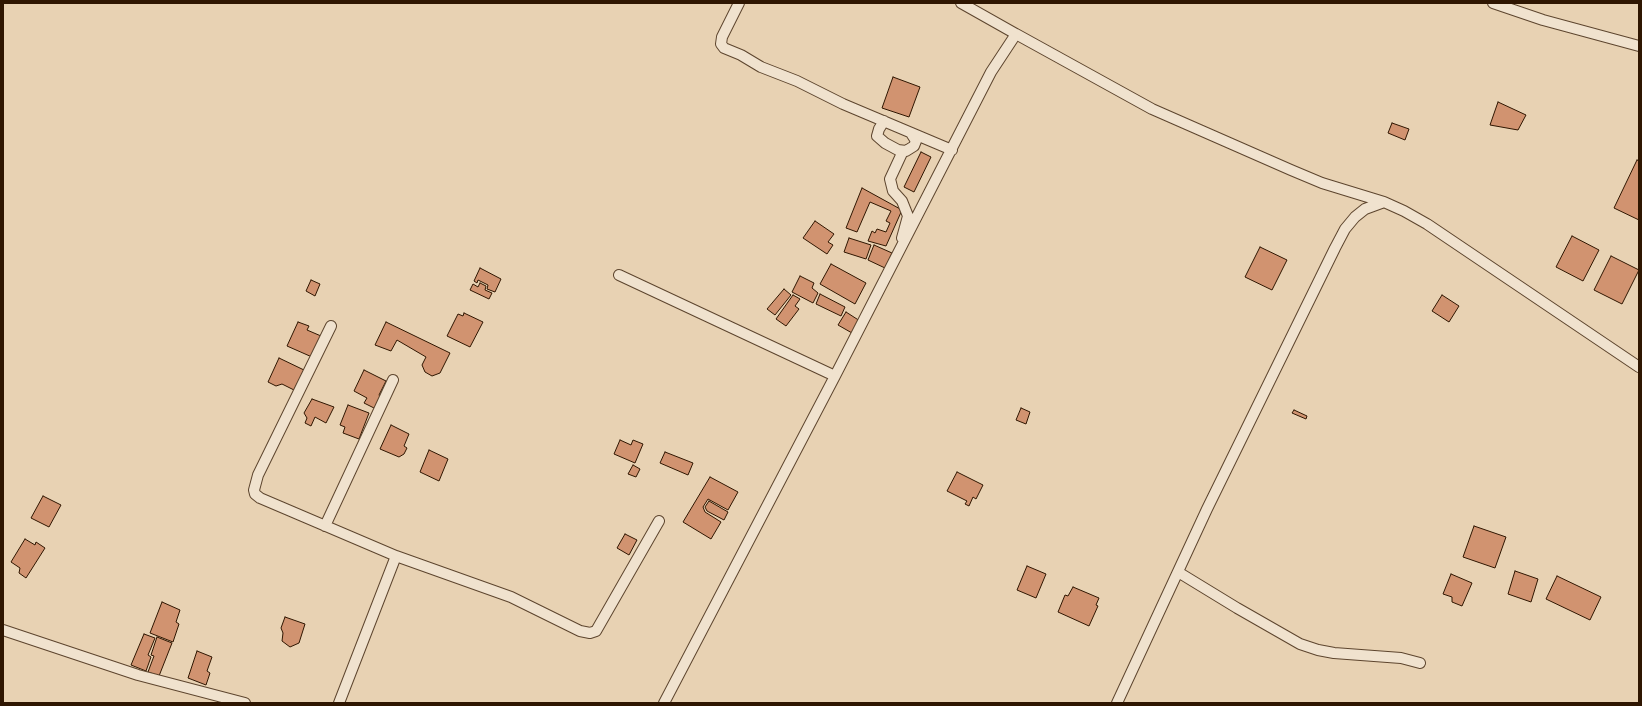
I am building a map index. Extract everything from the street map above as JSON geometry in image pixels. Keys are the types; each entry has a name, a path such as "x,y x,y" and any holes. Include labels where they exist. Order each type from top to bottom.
{"street":[{"path":"739,3 722,37 722,46 761,67 797,81 842,104 952,150"},
{"path":"961,3 1152,109 1322,183 1384,202 1427,224 1637,363"},
{"path":"1493,3 1543,20 1639,46"},
{"path":"664,703 835,376 991,72 1016,34"},
{"path":"884,121 877,136 885,143 898,150 906,151 914,146 916,140 911,133"},
{"path":"901,248 903,232 908,216 902,201 893,191 890,179 903,151"},
{"path":"1117,703 1207,509 1345,229 1355,217 1366,209 1384,202"},
{"path":"619,275 835,376"},
{"path":"331,326 258,475 254,490 255,494 260,498 396,556 511,597 580,631 590,633 596,631 659,521"},
{"path":"325,526 392,380"},
{"path":"339,703 396,556"},
{"path":"1178,572 1300,644 1334,653 1401,658 1420,663"},
{"path":"3,630 138,675 245,703"}],"building":[{"path":"893,77 920,87 909,117 882,108"},
{"path":"1498,102 1526,115 1518,130 1490,125"},
{"path":"1392,123 1409,129 1405,140 1388,133"},
{"path":"921,152 931,157 914,192 904,187"},
{"path":"1637,160 1639,161 1639,220 1614,208"},
{"path":"862,188 902,210 886,246 868,241 872,231 875,233 877,229 886,232 890,223 886,221 891,211 870,202 857,232 846,228"},
{"path":"815,221 834,234 828,242 833,245 827,254 803,238"},
{"path":"1572,236 1599,250 1583,281 1556,267"},
{"path":"849,238 871,245 866,259 844,252"},
{"path":"874,245 892,253 885,268 868,260"},
{"path":"1260,247 1287,260 1272,290 1245,277"},
{"path":"1611,256 1639,270 1622,304 1594,290"},
{"path":"831,264 866,283 855,304 820,284"},
{"path":"480,268 501,279 495,292 487,289 488,285 478,280 477,283 474,281"},
{"path":"800,276 814,283 812,288 818,293 813,303 792,292"},
{"path":"311,280 320,284 315,296 306,291"},
{"path":"480,283 486,286 485,290 492,293 489,299 470,290 473,284 478,287"},
{"path":"784,289 791,295 775,315 767,309"},
{"path":"820,294 845,307 841,316 816,304"},
{"path":"793,295 800,299 795,306 799,309 786,326 776,319"},
{"path":"1442,295 1459,306 1449,322 1432,311"},
{"path":"846,312 860,321 852,333 838,325"},
{"path":"464,313 483,322 470,347 447,336 458,314 463,316"},
{"path":"298,322 309,326 307,330 321,336 312,357 287,346"},
{"path":"386,322 450,353 440,373 432,376 425,372 422,365 426,357 397,340 391,351 375,345"},
{"path":"279,358 304,370 294,390 282,384 276,386 268,382"},
{"path":"364,370 386,381 379,395 381,398 376,409 364,403 367,398 354,391"},
{"path":"312,399 334,407 326,423 315,417 311,426 305,423 307,418 304,413"},
{"path":"348,405 369,413 359,439 343,433 345,427 340,425"},
{"path":"1021,408 1030,412 1026,424 1016,420"},
{"path":"1294,410 1307,416 1306,419 1292,413"},
{"path":"391,425 409,434 404,446 407,448 404,454 399,457 380,449"},
{"path":"620,440 631,445 633,440 643,444 635,463 614,454"},
{"path":"429,450 448,459 439,481 420,472"},
{"path":"665,452 693,463 688,475 660,463"},
{"path":"633,465 640,469 636,477 628,474"},
{"path":"957,472 983,485 976,499 973,497 969,506 965,504 967,501 947,491"},
{"path":"710,477 738,492 728,510 708,499 703,507 705,512 721,522 711,539 683,522"},
{"path":"43,496 61,505 49,527 31,518"},
{"path":"709,501 728,512 724,520 707,511 705,507"},
{"path":"1474,526 1506,537 1495,568 1463,557"},
{"path":"625,534 637,540 629,555 617,548"},
{"path":"25,539 35,545 36,542 45,548 26,578 19,573 20,568 11,562"},
{"path":"1027,566 1046,574 1036,598 1017,590"},
{"path":"1515,571 1538,579 1531,602 1508,594"},
{"path":"1451,574 1472,583 1462,606 1452,602 1452,597 1443,594"},
{"path":"1557,576 1601,597 1590,620 1546,599"},
{"path":"1073,587 1099,598 1096,605 1098,606 1089,626 1058,612 1065,595 1068,596"},
{"path":"162,602 180,610 176,622 179,624 173,642 150,633"},
{"path":"285,617 305,624 299,643 290,647 282,641 283,633 281,628"},
{"path":"144,634 155,638 148,655 151,657 146,671 131,665"},
{"path":"157,637 172,643 159,676 148,672 154,656 151,655"},
{"path":"197,651 212,657 207,671 210,673 206,685 188,678"}]}
